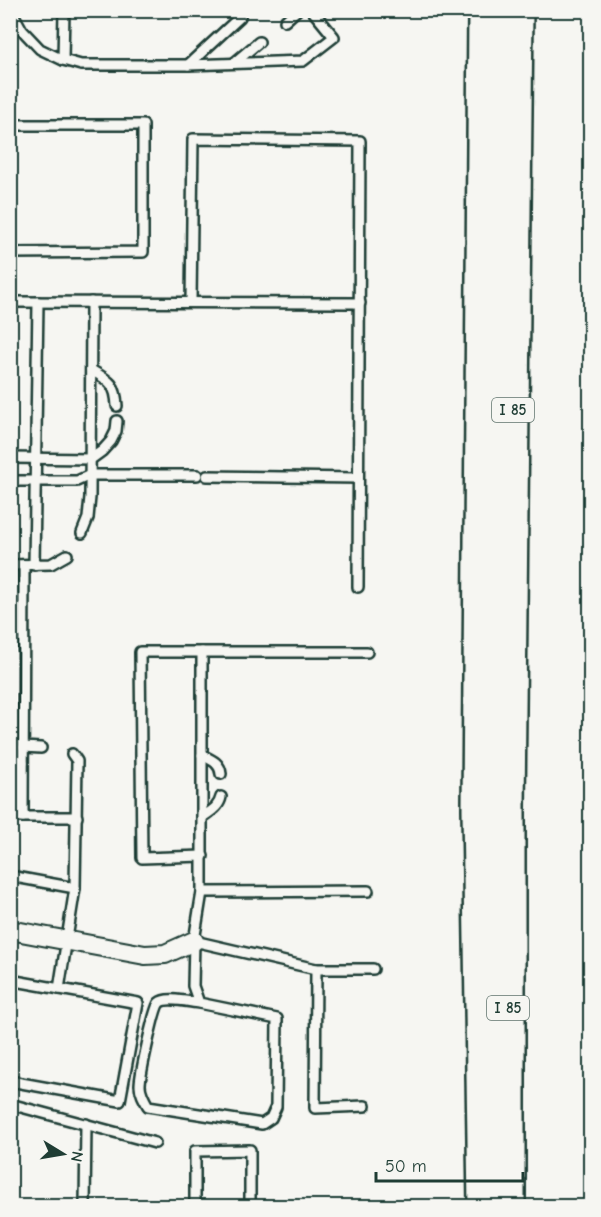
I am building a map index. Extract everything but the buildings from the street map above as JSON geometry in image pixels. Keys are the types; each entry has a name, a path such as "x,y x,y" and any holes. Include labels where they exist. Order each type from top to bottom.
{"highway":[{"name":"I 85","path":"508,1206 508,798 516,10"},
{"path":"484,18 479,809 485,1206"}],"street":[{"path":"10,930 144,955 165,954 194,941"}],"lane":[{"path":"10,10 22,30 40,49 63,60 81,65 188,65 303,61 334,37 312,10"},
{"path":"63,60 64,10"},
{"path":"285,21 297,10"},
{"path":"188,65 240,16"},
{"path":"234,63 259,42"},
{"path":"10,125 143,125 143,252 10,253"},
{"path":"191,302 193,139 360,141 358,587"},
{"path":"10,302 360,303"},
{"path":"34,565 38,302"},
{"path":"82,533 88,518 90,497 91,302"},
{"path":"91,370 112,383 116,392 117,406"},
{"path":"10,458 90,459 111,441 116,431 117,421"},
{"path":"10,481 78,481 90,475 197,476"},
{"path":"207,476 358,478"},
{"path":"10,565 51,564 67,555"},
{"path":"23,817 24,565"},
{"path":"203,856 142,858 140,652 367,652"},
{"path":"200,1003 193,986 194,941 202,892 203,856 202,652"},
{"path":"23,747 41,748"},
{"path":"59,989 75,888 78,761 72,754"},
{"path":"202,755 217,763 221,768 221,774"},
{"path":"10,763 23,763"},
{"path":"203,817 220,803 221,797"},
{"path":"10,817 77,816"},
{"path":"10,876 75,888"},
{"path":"202,892 368,891"},
{"path":"194,941 316,969 373,969"},
{"path":"316,969 315,1108 365,1106"},
{"path":"10,980 138,1003 120,1101 10,1081"},
{"path":"167,999 200,1003 277,1019 276,1107 272,1118 262,1124 148,1106 143,1098 140,1085 153,1018 158,1004 167,999"},
{"path":"10,1104 155,1143"},
{"path":"85,1206 86,1124"},
{"path":"195,1206 195,1151 250,1150 250,1206"}]}
